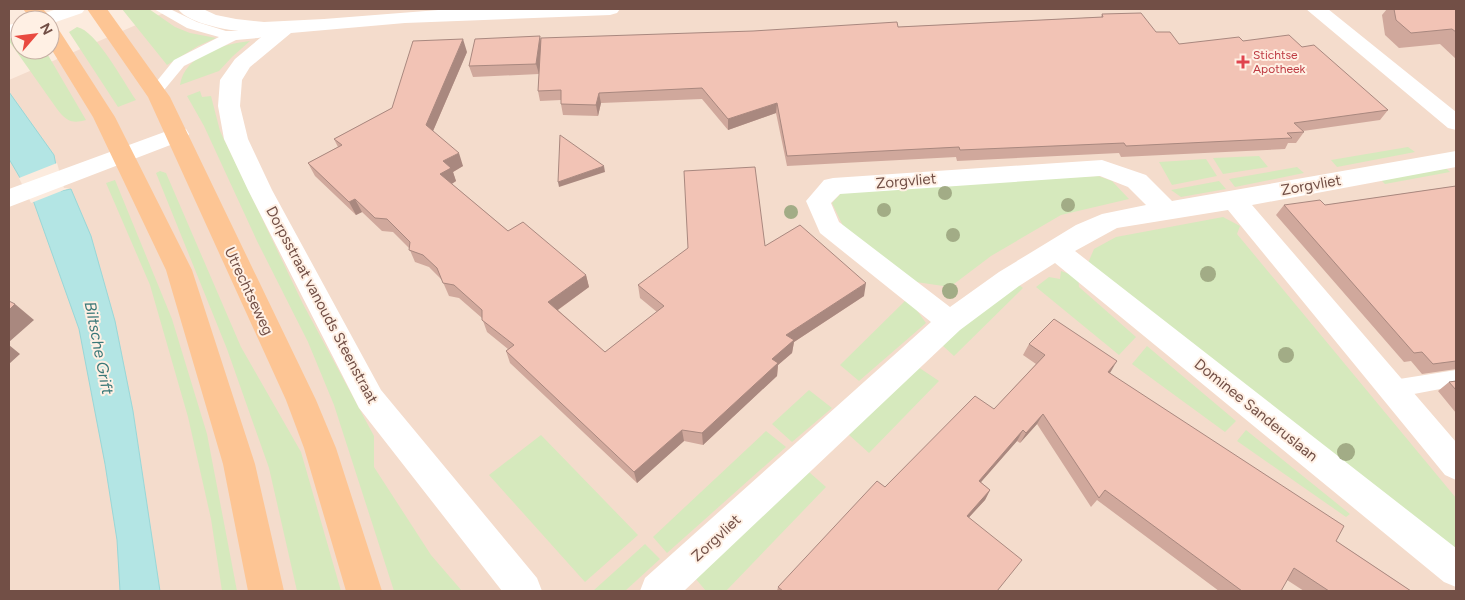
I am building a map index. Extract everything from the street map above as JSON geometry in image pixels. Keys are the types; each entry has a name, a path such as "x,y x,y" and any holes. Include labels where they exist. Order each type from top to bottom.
{"main road":[{"name":"Utrechtseweg","path":"97,9 155,92 178,134 311,423 364,591"},
{"path":"60,47 104,117 124,154 179,270 239,464 266,591"}],"street":[{"path":"60,14 75,9"},
{"path":"188,9 217,21 244,26 284,29 405,17 610,9"},
{"path":"1316,9 1456,123"},
{"name":"Dorpsstraat vanouds Steenstraat","path":"284,29 242,63 231,80 229,106 236,139 260,190 370,399 524,591"},
{"path":"15,195 178,134"},
{"name":"Zorgvliet","path":"658,591 950,322 1009,278 1055,249 1111,220 1234,200 1456,159"},
{"name":"Zorgvliet","path":"950,322 829,227 818,201 833,186 1102,168 1138,181 1166,210"},
{"path":"1234,200 1456,465"},
{"name":"Dominee Sanderuslaan","path":"1055,249 1456,570"}],"lane":[{"path":"161,9 187,24 234,35 248,35 284,29"},
{"path":"155,92 179,62 234,35"},
{"path":"1393,389 1456,378"}],"shaded area":[{"path":"173,9 1456,9 1456,591 9,591 9,80 55,60 60,60 60,58"}],"green space":[{"path":"122,9 149,9 175,27 190,33 216,38 198,46 167,65"},
{"path":"77,27 93,37 136,100 118,107 69,32"},
{"path":"250,41 219,71 180,85 183,74 197,58 218,48"},
{"path":"22,60 51,60 86,120 77,122 70,120 57,109"},
{"path":"200,91 202,97 211,96 220,131 303,304 374,436 374,467 431,555 462,591 394,591 334,405 308,342 257,241 204,126 187,96"},
{"path":"1408,147 1415,152 1337,167 1331,160"},
{"path":"1259,156 1268,167 1223,174 1213,158"},
{"path":"1206,159 1217,176 1172,185 1159,162"},
{"path":"1444,166 1450,172 1385,184 1379,178"},
{"path":"1297,167 1304,173 1235,187 1229,179"},
{"path":"160,171 166,173 241,347 301,452 341,591 297,591 269,468 227,349 156,173"},
{"path":"1098,176 1112,181 1129,199 1061,215 991,256 950,287 916,282 843,226 832,203 844,190"},
{"path":"115,180 172,319 207,434 237,591 222,591 211,519 188,417 150,285 106,183"},
{"path":"1219,181 1226,189 1181,197 1171,190"},
{"path":"1223,217 1240,226 1237,234 1456,498 1456,555 1088,263 1094,249 1116,237"},
{"path":"1061,271 1078,277 1079,287 1136,337 1119,355 1036,287 1049,277 1060,279"},
{"path":"1018,284 1023,288 954,356 942,345 985,306"},
{"path":"908,298 926,323 859,381 840,365"},
{"path":"1147,346 1236,421 1225,432 1132,364"},
{"path":"918,367 939,381 869,453 848,434"},
{"path":"809,390 832,408 792,442 772,424"},
{"path":"1246,430 1350,514 1346,517 1237,441"},
{"path":"766,431 786,447 667,553 653,537"},
{"path":"541,435 638,535 585,582 489,475"},
{"path":"809,472 826,487 726,591 706,591 695,578"},
{"path":"645,544 660,559 625,591 593,591"}],"water":[{"name":"Biltsche Grift","path":"9,92 54,155 61,191 71,189 91,236 115,321 133,411 160,591 120,591 117,540 105,464 79,329 33,200 9,159"}],"pier":[{"path":"57,163 64,188 69,188 31,203 19,178"}],"building":[{"path":"1394,9 1456,9 1456,32 1452,29 1411,33 1396,20"},
{"path":"1141,13 1156,32 1170,32 1179,44 1239,37 1243,41 1289,35 1302,47 1314,45 1388,110 1294,123 1304,132 1287,133 1292,138 1126,146 1124,143 960,150 959,147 787,156 777,103 728,119 702,88 599,93 596,105 561,104 561,90 538,91 541,38 753,31 897,22 898,27 1103,17 1102,14"},
{"path":"540,36 536,64 469,66 475,39"},
{"path":"463,39 426,125 459,153 443,161 451,168 440,174 508,231 523,222 586,275 548,302 605,352 664,306 638,285 688,248 684,171 755,167 765,246 800,225 866,283 786,335 794,340 772,359 778,363 702,433 682,430 634,472 506,351 514,345 482,320 482,310 454,285 443,283 437,268 423,255 409,250 410,242 387,219 375,218 355,199 349,202 308,163 342,145 334,139 392,108 413,41"},
{"path":"560,135 604,166 558,182"},
{"path":"1456,186 1456,361 1433,364 1422,352 1414,353 1284,205 1320,200 1325,205"},
{"path":"9,301 15,304 9,310"},
{"path":"1054,319 1117,361 1108,372 1344,526 1336,541 1411,591 1329,591 1294,568 1281,591 1242,591 1105,490 1099,498 1043,414 1026,433 1023,430 979,481 990,490 967,516 1022,560 997,591 783,591 778,587 877,481 885,487 975,396 994,409 1045,355 1029,344"},
{"path":"1456,381 1456,390 1449,382"}],"place":[{"name":"Stichtse Apotheek","path":"1243,62"}]}
